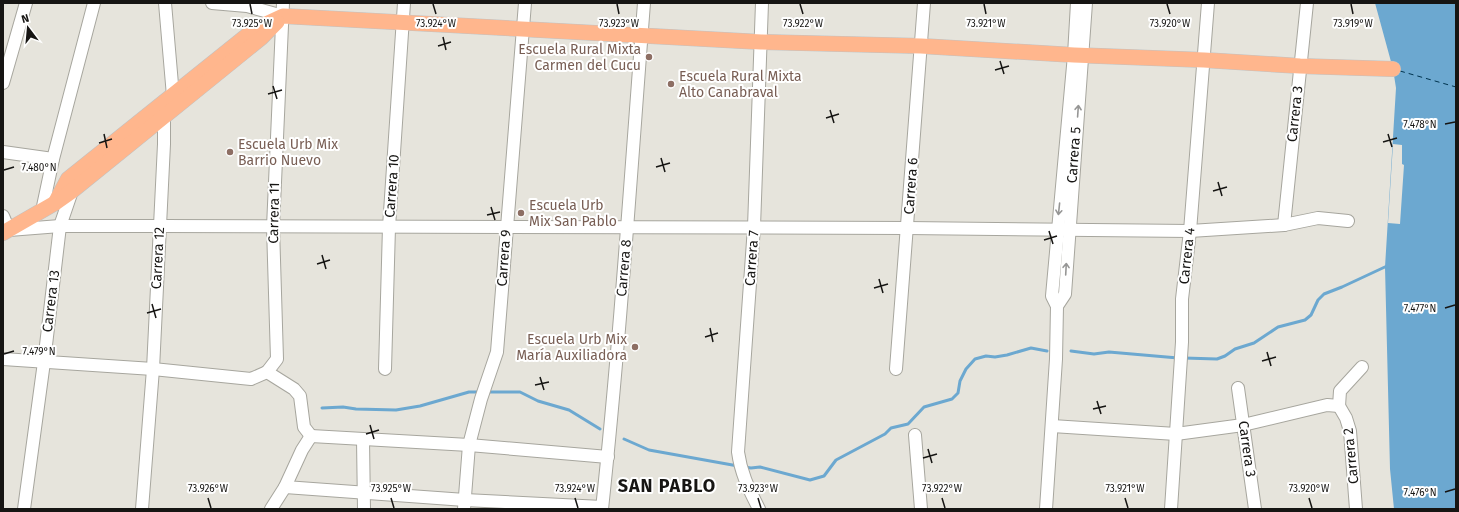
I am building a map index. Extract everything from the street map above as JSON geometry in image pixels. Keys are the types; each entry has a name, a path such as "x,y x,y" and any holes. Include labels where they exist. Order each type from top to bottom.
{"main road":[{"path":"6,231 48,207 72,191 261,38 283,9"},
{"path":"48,207 68,179 255,29 283,9 404,22 761,42 922,46 1300,66 1393,69"}],"street":[{"path":"3,83 7,53 26,3"},
{"path":"48,207 53,159 94,3"},
{"name":"Carrera 12","path":"142,509 153,368 164,117 168,99 165,3"},
{"path":"212,3 283,9"},
{"name":"Carrera 10","path":"385,369 389,227 404,22 404,3"},
{"name":"Carrera 9","path":"465,505 469,445 481,399 497,352 525,3"},
{"name":"Carrera 8","path":"602,508 608,457 644,3"},
{"name":"Carrera 7","path":"759,509 745,482 738,452 754,227 762,3"},
{"name":"Carrera 6","path":"896,369 922,46 924,3"},
{"name":"Carrera 5","path":"1077,3 1078,55"},
{"name":"Carrera 5","path":"1046,509 1056,359 1057,306 1065,294 1063,230 1078,55 1086,3"},
{"name":"Carrera 4","path":"1171,509 1179,365 1182,342 1182,299 1190,231 1208,3"},
{"name":"Carrera 3","path":"1284,225 1307,3"},
{"name":"Carrera 11","path":"267,372 277,359 273,227 283,9"},
{"path":"3,152 53,159"},
{"name":"Carrera 13","path":"24,509 44,362 60,226 72,191"},
{"path":"3,216 6,231 60,226 160,226 754,227 1190,231 1284,225 1318,218 1348,221"},
{"path":"3,360 153,368 251,379 267,372 294,389 300,396 304,427 311,436 469,445 608,457"},
{"path":"1052,426 1176,434 1243,425 1326,405 1339,406 1340,391 1362,367"},
{"name":"Carrera 3","path":"1238,388 1255,509"},
{"name":"Carrera 2","path":"1339,406 1346,418 1350,431 1356,509"},
{"path":"915,435 922,509"},
{"path":"271,509 285,487 302,450 311,436"},
{"path":"363,440 364,509"},
{"path":"285,487 364,493 465,505 602,508"}],"water":[{"path":"1375,3 1456,3 1456,509 1394,509 1390,469 1385,267 1396,88 1393,69"}],"pier":[{"path":"1393,144 1402,145 1402,164 1404,165 1400,224 1388,223"}],"waterway":[{"path":"1184,358 1217,359 1225,356 1235,349 1254,343 1278,327 1305,320 1311,315 1318,300 1324,294 1387,266"},
{"path":"744,467 760,467 810,480 824,476 836,460 885,434 891,428 908,424 924,407 952,399 958,393 960,381 966,369 975,359 986,356 995,357 1007,355 1031,348 1047,351"},
{"path":"1071,351 1094,354 1109,352 1178,358"},
{"path":"322,408 343,407 356,409 396,410 420,406 469,392 480,392"},
{"path":"487,392 520,392 538,401 569,410 600,429"},
{"path":"624,439 649,450 738,466"}],"ferry route":[{"path":"1400,71 1456,87"}],"place":[{"name":"Escuela Rural Mixta Carmen del Cucu","path":"649,57"},
{"name":"Escuela Rural Mixta Alto Canabraval","path":"671,84"},
{"name":"Escuela Urb Mix Barrio Nuevo","path":"230,152"},
{"name":"Escuela Urb Mix San Pablo","path":"521,213"},
{"name":"Escuela Urb Mix María Auxiliadora","path":"635,347"}],"district":[{"name":"SAN PABLO","path":"667,486"}]}
